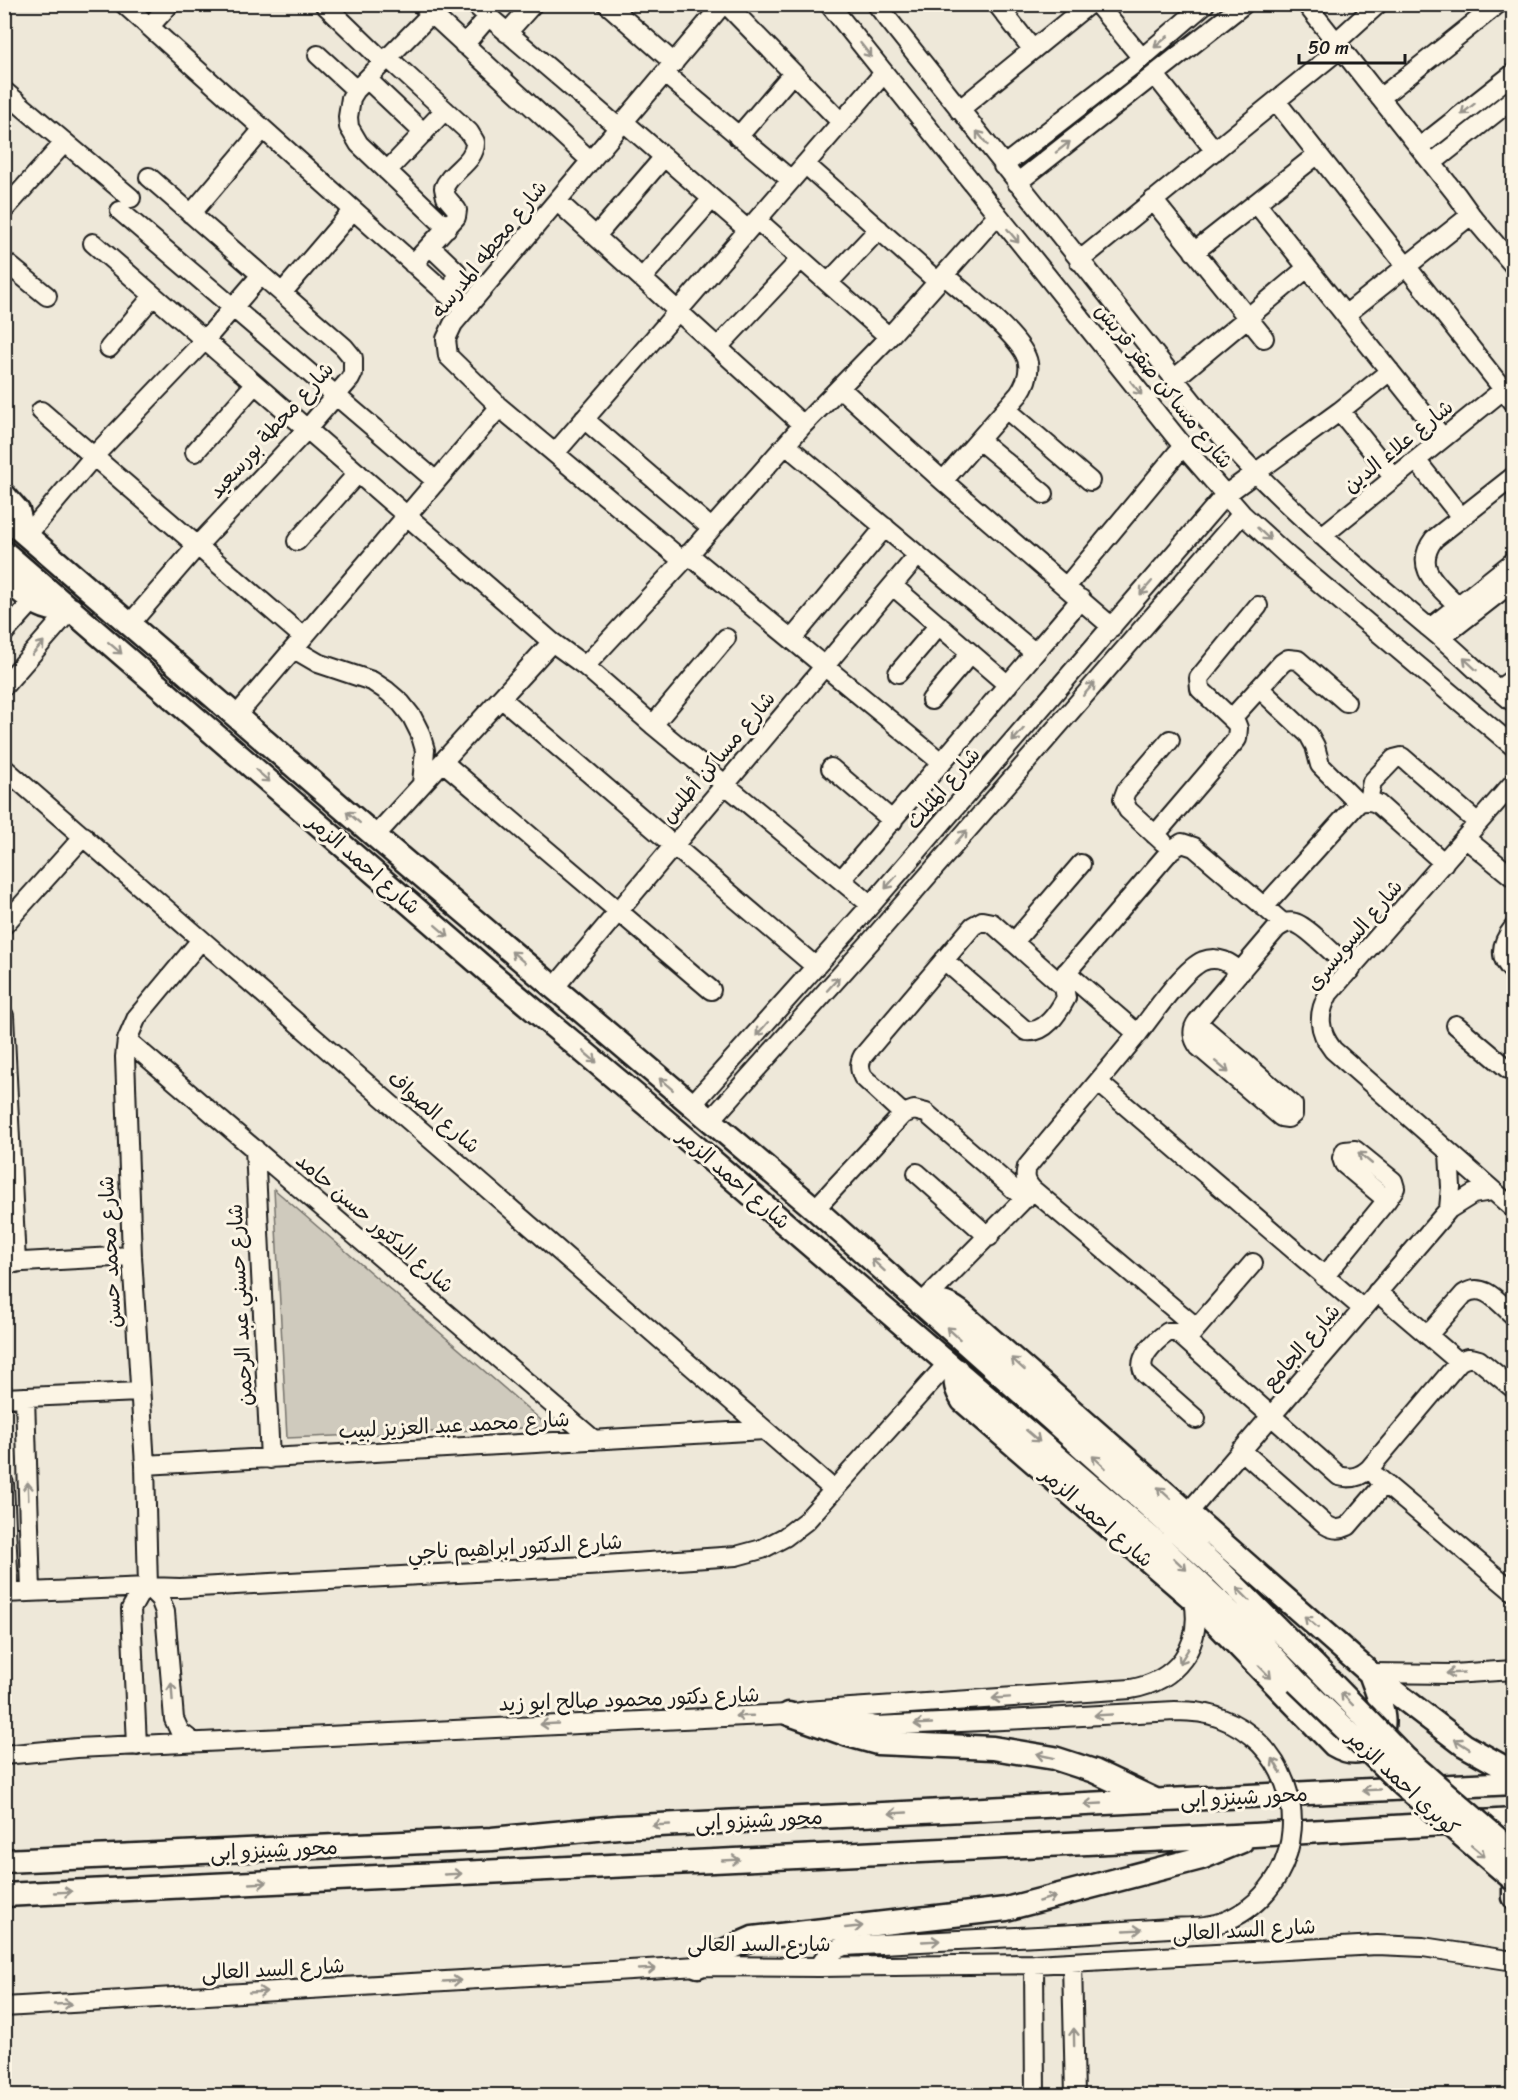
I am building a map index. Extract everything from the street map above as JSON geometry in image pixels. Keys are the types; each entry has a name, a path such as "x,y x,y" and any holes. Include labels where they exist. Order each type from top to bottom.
{"main road":[{"name":"شارع احمد الزمر","path":"4,495 18,511 25,533 375,836 815,1209 1181,1535 1314,1665"},
{"path":"4,516 25,533"},
{"name":"شارع احمد الزمر","path":"4,552 481,965 952,1366 957,1392 963,1401 1194,1600 1334,1745 1341,1749 1355,1752 1362,1750 1374,1743 1382,1732 1384,1717 1370,1673"},
{"path":"4,577 33,601 51,610 71,609"},
{"path":"921,1304 931,1301 942,1302 960,1312 1370,1673 1449,1735 1486,1759 1514,1773"},
{"name":"كوبري احمد الزمر","path":"952,1366 1158,1544 1253,1634 1298,1682 1404,1786 1514,1880"},
{"name":"كوبري احمد الزمر","path":"1314,1665 1406,1758 1514,1853"},
{"path":"797,1713 839,1733 878,1743 993,1748 1034,1753 1094,1771 1158,1801"},
{"name":"محور شينزو ابى","path":"4,1861 492,1839 618,1827 1514,1783"},
{"name":"محور شينزو ابى","path":"4,1895 1254,1835 1514,1820"},
{"path":"698,1966 737,1944 766,1936 980,1913 1028,1904 1141,1872 1201,1858 1254,1835"},
{"path":"1514,1886 1514,1897"}],"street":[{"path":"124,4 465,310"},
{"path":"150,26 170,4"},
{"path":"324,4 473,136 475,147 470,157 445,184 444,193 455,207 457,214 413,264"},
{"path":"474,4 621,125 664,157 712,199 801,259 889,337"},
{"path":"507,33 533,4"},
{"path":"607,4 738,137 791,180"},
{"path":"724,4 841,122"},
{"name":"شارع محطه المدرسه","path":"724,4 448,331 446,348 448,356 497,405 555,453 792,639 942,763"},
{"name":"شارع مساكن صقر قريش","path":"829,4 1183,446 1242,514 1289,557 1514,747"},
{"name":"شارع مساكن صقر قريش","path":"876,4 1174,379 1254,473 1322,536 1514,703"},
{"path":"996,4 1033,50"},
{"path":"959,110 1089,4"},
{"path":"1097,4 1142,58"},
{"path":"1004,166 1142,58 1206,4"},
{"path":"1017,183 1244,4"},
{"path":"1306,4 1471,215 1514,266"},
{"path":"1079,261 1276,101 1338,45 1378,4"},
{"path":"1509,4 1514,10"},
{"path":"1380,98 1491,7"},
{"path":"447,228 359,144 350,127 349,108 362,85 386,60 426,9 591,161"},
{"path":"464,45 489,17"},
{"path":"318,55 362,85 424,133"},
{"path":"738,137 793,73"},
{"path":"555,453 884,73"},
{"path":"1420,147 1514,73"},
{"path":"1155,75 1215,151"},
{"path":"6,94 64,143 233,308 436,481"},
{"path":"1432,163 1514,98"},
{"path":"1276,101 1508,396"},
{"path":"387,171 445,110"},
{"path":"191,214 263,129"},
{"path":"4,210 64,143"},
{"path":"1194,252 1318,154"},
{"path":"596,236 664,157"},
{"path":"806,164 879,229 1019,342 1025,352 1028,363 1025,385 943,481"},
{"name":"شارع محطة بورسعيد","path":"129,625 198,545 307,429 353,373 353,358 350,352 148,177"},
{"path":"642,278 712,199"},
{"path":"1153,200 1264,338"},
{"path":"558,201 803,425"},
{"path":"1256,203 1443,438"},
{"path":"282,293 353,210"},
{"path":"585,666 803,425 889,337 997,215"},
{"path":"1345,315 1471,215"},
{"path":"828,283 879,229"},
{"path":"93,243 552,642 585,666 724,785 871,905"},
{"path":"430,246 456,271 455,283 445,294"},
{"path":"718,348 801,259"},
{"path":"4,261 47,296"},
{"path":"1174,379 1308,268"},
{"path":"25,533 94,456 205,340 261,275"},
{"path":"109,348 153,296"},
{"name":"شارع المثلث","path":"691,1106 871,905 1225,495 1340,411 1390,370"},
{"path":"195,452 255,384"},
{"path":"840,387 943,481 1112,627"},
{"name":"شارع علاء الدين","path":"1322,536 1443,438 1508,396"},
{"path":"237,715 494,413 497,405"},
{"path":"1006,409 1090,481"},
{"path":"41,411 198,545 318,663 372,681 401,703 412,717 425,750 422,784"},
{"path":"1340,411 1394,478"},
{"path":"584,419 711,528"},
{"path":"979,440 1044,494"},
{"path":"786,445 1035,653"},
{"path":"1066,588 1183,446"},
{"path":"1416,460 1461,518"},
{"path":"297,541 358,473"},
{"path":"1458,606 1430,577 1425,557 1428,547 1434,539 1514,476"},
{"path":"710,1121 871,941 1242,514"},
{"path":"792,639 885,527"},
{"name":"شارع مساكن أطلس","path":"554,988 918,555"},
{"path":"1171,558 1185,560 1190,569 1189,574"},
{"path":"1436,633 1458,606 1514,561"},
{"path":"1436,633 1514,581"},
{"path":"893,586 1008,685"},
{"path":"841,880 1081,599"},
{"path":"4,633 33,601"},
{"path":"1155,835 1234,744 1238,728 1232,718 1200,689 1199,678 1258,606"},
{"path":"4,686 71,609"},
{"path":"898,673 939,625"},
{"path":"653,725 726,638"},
{"path":"375,836 552,642"},
{"path":"931,700 971,652"},
{"path":"1232,718 1285,661 1295,659 1347,702"},
{"path":"1498,690 1514,678"},
{"path":"1259,688 1309,735 1315,746 1320,765 1363,802 1378,804 1444,862"},
{"path":"501,698 816,967"},
{"path":"1170,740 1124,795 1126,807 1171,850"},
{"path":"1264,907 1363,802 1372,782 1394,759 1402,757 1478,823"},
{"path":"443,762 711,990"},
{"name":"شارع الصواف","path":"4,768 834,1490"},
{"path":"831,768 893,821"},
{"name":"شارع السويسرى","path":"1514,782 1329,993 1323,1004 1320,1022 1325,1040 1333,1050 1514,1209"},
{"path":"4,925 84,836"},
{"path":"1465,838 1514,878"},
{"path":"1062,977 1171,850 1182,843 1194,848 1283,924"},
{"path":"1014,942 1080,864"},
{"path":"903,1114 863,1077 860,1068 861,1059 973,926 982,921 992,923 1014,942 1138,1034"},
{"path":"1197,1022 1293,1105 1293,1114 1288,1118 1281,1118 1199,1047 1193,1032 1197,1022 1283,924 1294,922 1300,925 1351,970"},
{"path":"1514,927 1505,938 1502,952 1506,965 1514,972"},
{"name":"شارع محمد حسن","path":"148,1587 145,1465 132,1256 125,1057 127,1040 137,1017 201,940"},
{"path":"1029,1194 1026,1180 1027,1167 1138,1034 1165,998 1197,964 1215,959 1224,960 1241,972"},
{"path":"944,960 1026,1031 1038,1031 1044,1028 1065,1002 1066,990 1062,977"},
{"path":"4,1016 10,1263 132,1256"},
{"path":"1456,1025 1508,1070 1514,1071"},
{"name":"شارع الدكتور حسن حامد","path":"127,1040 594,1440"},
{"path":"746,1047 763,1062"},
{"path":"1098,1082 1363,1309"},
{"path":"815,1209 903,1114 914,1110 926,1113 1029,1194 1192,1334 1270,1416 1339,1476 1351,1478 1364,1474 1459,1362 1468,1358 1479,1360 1514,1389"},
{"name":"شارع حسني عبد الرحمن","path":"255,1149 270,1459"},
{"path":"1449,1153 1451,1176 1449,1209"},
{"path":"917,1173 989,1237"},
{"name":"شارع الجامع","path":"1187,1514 1449,1209 1473,1194 1492,1191"},
{"path":"921,1304 1029,1194"},
{"path":"1324,1277 1387,1200"},
{"path":"1192,1334 1253,1263"},
{"path":"1428,1335 1469,1291 1482,1290 1514,1316"},
{"path":"1377,1292 1459,1362"},
{"path":"1192,1334 1168,1332 1143,1358 1141,1366 1145,1374 1196,1419"},
{"name":"شارع الدكتور ابراهيم ناجي","path":"7,1592 180,1588 736,1556 762,1549 785,1537 806,1521 952,1366"},
{"path":"4,1398 139,1392"},
{"path":"25,1397 31,1591"},
{"name":"شارع محمد عبد العزيز لبيب","path":"145,1465 765,1430"},
{"path":"1242,1450 1333,1529 1343,1529 1348,1526 1385,1483"},
{"path":"1369,1469 1514,1592"},
{"path":"4,1484 7,1592"},
{"path":"6,1527 29,1525"},
{"path":"137,1746 131,1609 140,1593 148,1587 160,1599 165,1612 174,1719 180,1732 193,1742"},
{"name":"شارع دكتور محمود صالح ابو زيد","path":"4,1755 76,1748 797,1713 1142,1687 1152,1684 1171,1672 1186,1655 1196,1621 1194,1600"},
{"path":"1370,1673 1452,1674 1514,1670"},
{"path":"797,1713 876,1726 1191,1711 1220,1718 1247,1732 1269,1753 1284,1780 1292,1809 1291,1839 1282,1869 1265,1894 1242,1913 1214,1926 844,1946 828,1953 819,1967"},
{"name":"شارع السد العالى","path":"4,2007 698,1966 1034,1964 1377,1945 1423,1947 1514,1961"},
{"path":"1072,1962 1075,2096"},
{"path":"1034,1964 1035,2096"}],"shaded area":[{"path":"274,1189 549,1427 287,1438"}]}
